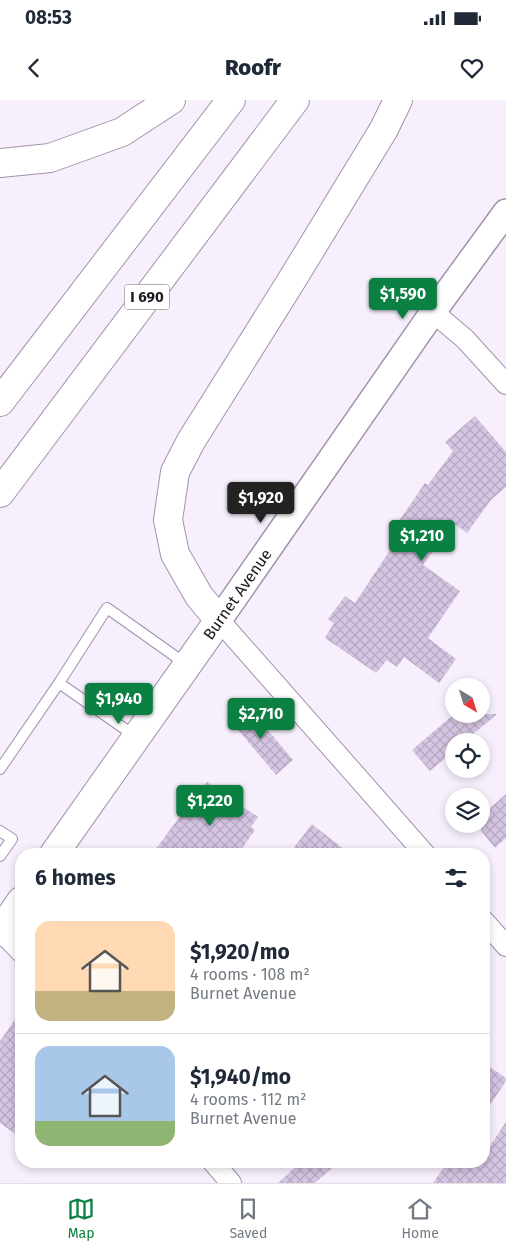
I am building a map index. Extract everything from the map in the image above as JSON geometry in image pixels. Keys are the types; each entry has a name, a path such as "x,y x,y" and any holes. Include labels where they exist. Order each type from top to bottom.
{"main road":[{"path":"0,163 50,158 122,132 170,100"},
{"path":"0,402 231,100"},
{"name":"I 690","path":"0,493 295,100"},
{"path":"219,620 199,596 175,554 168,520 175,472 191,441 290,284 374,145 398,100"},
{"name":"Burnet Avenue","path":"58,848 219,620"}],"street":[{"name":"Burnet Avenue","path":"219,620 433,312 506,212"},
{"path":"433,312 465,339 506,384"},
{"path":"219,620 420,848"},
{"path":"8,918 15,936"},
{"path":"490,928 506,946"},
{"path":"218,1168 231,1183"}],"lane":[{"path":"0,769 59,683 107,608 187,665"},
{"path":"59,683 136,737"},
{"path":"0,831 12,839 0,856"}],"building":[{"path":"475,416 506,452 506,487 491,500 467,533 453,523 423,565 460,591 428,638 456,659 439,683 404,657 397,667 387,660 376,673 325,638 334,623 328,619 345,596 355,603 398,538 392,531 425,483 428,485 453,451 445,442"},
{"path":"246,704 293,760 276,775 229,719"},
{"path":"490,714 497,714 490,720"},
{"path":"445,722 486,723 474,733 445,733 445,758 430,771 412,750"},
{"path":"207,782 258,817 251,827 255,830 242,848 156,848 184,811 186,812"},
{"path":"506,794 506,838 495,848 483,833 490,833 490,808"},
{"path":"312,824 342,848 294,848"},
{"path":"15,1020 15,1134 0,1123 0,1041"},
{"path":"490,1067 506,1078 506,1081 490,1105"},
{"path":"506,1122 506,1183 433,1183 443,1168 490,1168 490,1146"},
{"path":"294,1168 332,1168 315,1183 278,1183"}]}
